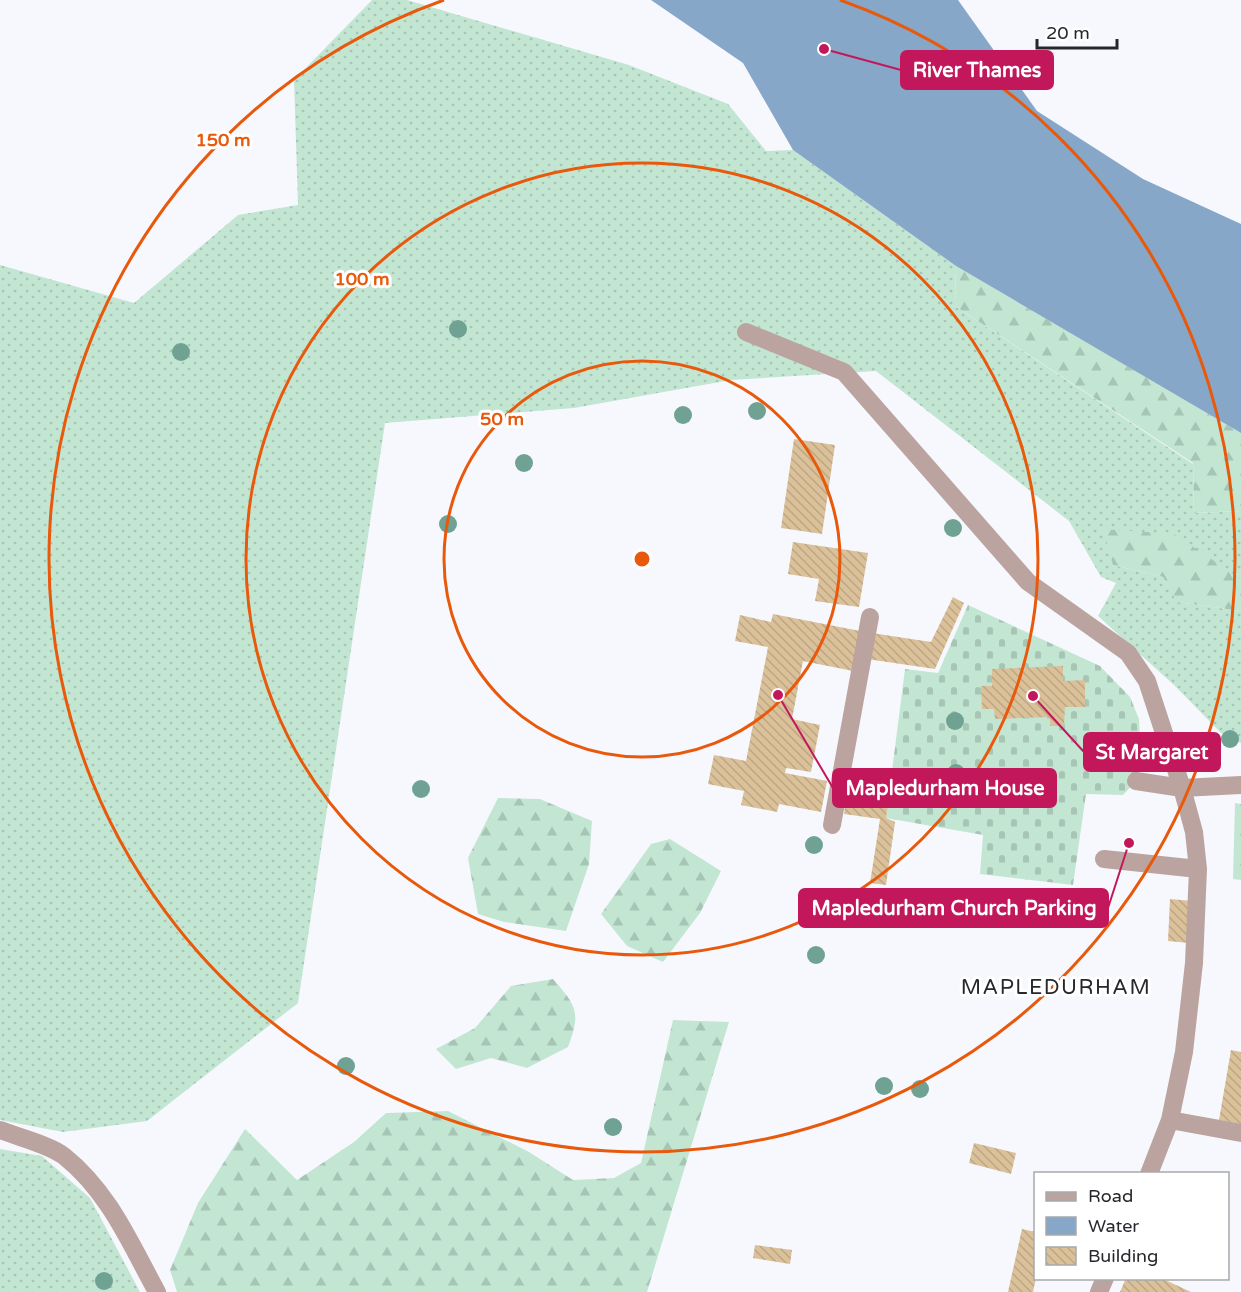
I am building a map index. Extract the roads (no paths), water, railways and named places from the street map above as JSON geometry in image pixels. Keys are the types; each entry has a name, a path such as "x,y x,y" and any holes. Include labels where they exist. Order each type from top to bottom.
{"street":[{"path":"746,332 844,372 1028,582 1128,653 1147,681 1194,832 1198,869 1194,963 1184,1052 1170,1120 1149,1172"},
{"path":"832,825 870,617"},
{"path":"1136,781 1182,788 1241,785"},
{"path":"1104,859 1198,869"},
{"path":"1170,1120 1241,1133"},
{"path":"0,1130 63,1155 102,1194 129,1236 157,1292"}],"water":[{"path":"651,0 958,0 1037,111 1143,179 1241,224 1241,433 956,266 793,150 743,63"}],"place":[{"name":"River Thames","path":"824,49"},
{"name":"Mapledurham House","path":"778,695"},
{"name":"St Margaret","path":"1033,696"},
{"name":"Mapledurham Church Parking","path":"1129,843"}],"district":[{"name":"MAPLEDURHAM","path":"1056,987"}]}
